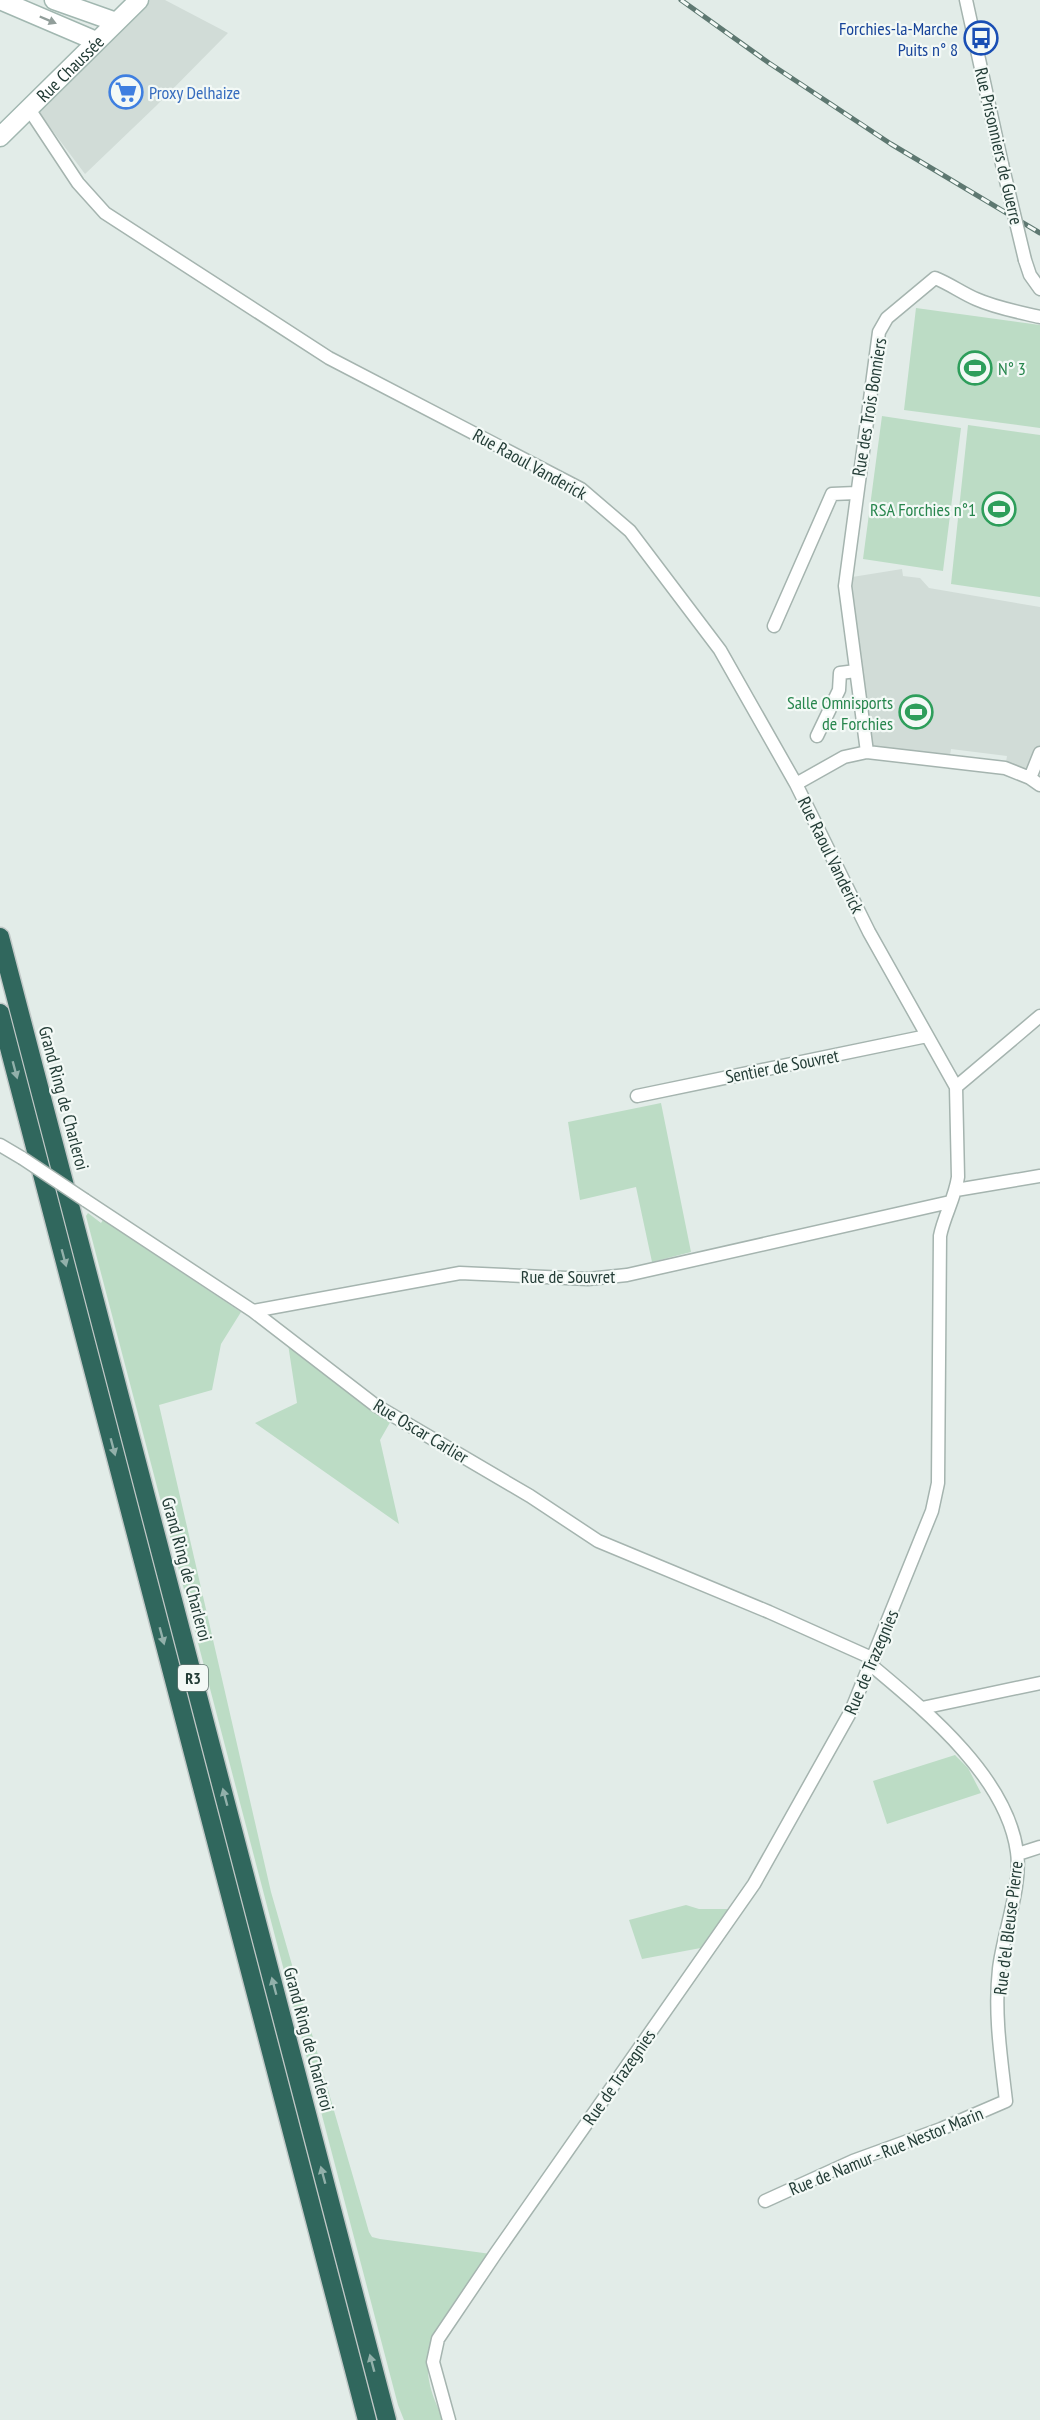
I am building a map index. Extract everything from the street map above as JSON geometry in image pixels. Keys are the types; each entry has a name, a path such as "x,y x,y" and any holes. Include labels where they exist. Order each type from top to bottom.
{"highway":[{"name":"Grand Ring de Charleroi","path":"0,937 387,2420"},
{"name":"R3","path":"0,1013 367,2420"}],"main road":[{"path":"0,0 96,41"},
{"path":"54,0 116,22"},
{"name":"Rue Chaussée","path":"0,138 139,0"}],"street":[{"name":"Rue Prisonniers de Guerre","path":"966,0 1025,261 1030,275 1040,289"},
{"name":"Rue Raoul Vanderick","path":"28,109 78,183 105,213 329,358 581,489 630,531 720,650 796,784 869,932 956,1087"},
{"name":"Rue des Trois Bonniers","path":"867,752 845,586 879,332 887,318 934,278 989,304 1040,317"},
{"name":"Rue des Trois Bonniers","path":"774,626 832,494 856,493"},
{"path":"817,736 839,690 840,673 856,671"},
{"path":"796,784 844,757 867,752 1005,768 1035,781 1040,753"},
{"path":"956,1087 1040,1016"},
{"name":"Sentier de Souvret","path":"637,1096 927,1036"},
{"name":"Rue de Trazegnies","path":"449,2420 435,2377 434,2352 438,2339 754,1884 838,1737 873,1662 932,1511 938,1483 940,1236 944,1218 956,1190 958,1177 956,1087"},
{"name":"Rue Oscar Carlier","path":"0,1145 253,1311 375,1405 530,1496 598,1541 769,1612 873,1662"},
{"path":"956,1190 1040,1176"},
{"name":"Rue de Souvret","path":"253,1311 460,1273 588,1279 627,1275 950,1202"},
{"name":"Rue d'el Bleuse Pierre","path":"873,1662 922,1708 977,1766 1013,1832 1018,1854 1017,1876 999,1970 998,2032 1006,2102"},
{"path":"922,1708 1040,1683"},
{"path":"1018,1854 1040,1847"},
{"name":"Rue de Namur - Rue Nestor Marin","path":"765,2201 853,2161 941,2129 1006,2102"}],"shaded area":[{"path":"150,0 165,0 228,33 85,174 37,110"},
{"path":"902,569 903,576 920,578 929,588 1040,607 1040,753 1030,778 1005,768 1007,756 951,749 949,762 867,752 846,578"}],"green space":[{"name":"N° 3","path":"916,308 1040,325 1040,428 904,410"},
{"path":"882,416 961,428 943,571 863,559"},
{"name":"RSA Forchies n°1","path":"968,425 1040,435 1040,597 951,584"},
{"path":"661,1103 691,1252 652,1262 636,1187 580,1200 568,1122"},
{"path":"88,1213 101,1223 103,1220 241,1312 221,1344 212,1390 159,1405 271,1892 369,2232 372,2237 380,2239 491,2254 447,2313 431,2346 428,2363 429,2380 443,2420 404,2420 398,2405 86,1216"},
{"path":"288,1344 326,1375 392,1419 380,1440 399,1524 255,1423 297,1403"},
{"path":"955,1755 968,1768 981,1793 887,1824 873,1781"},
{"path":"686,1905 699,1909 729,1909 706,1947 642,1959 629,1920"}],"railway":[{"path":"681,0 769,63 891,144 1040,233"}],"place":[{"name":"Forchies-la-Marche Puits n° 8","path":"981,38"},
{"name":"Proxy Delhaize","path":"126,92"},
{"name":"N° 3","path":"975,368"},
{"name":"RSA Forchies n°1","path":"999,509"},
{"name":"Salle Omnisports de Forchies","path":"916,712"}]}
